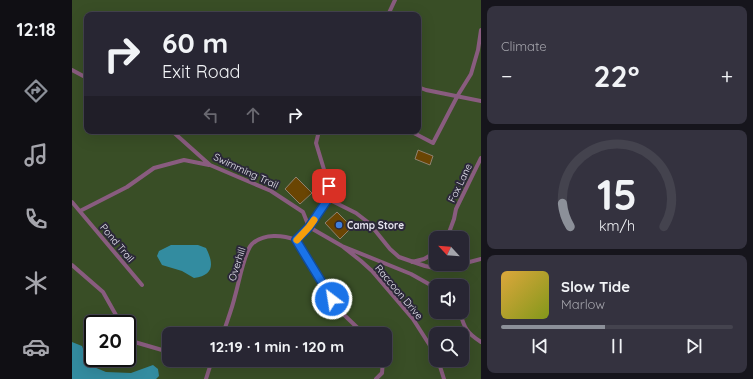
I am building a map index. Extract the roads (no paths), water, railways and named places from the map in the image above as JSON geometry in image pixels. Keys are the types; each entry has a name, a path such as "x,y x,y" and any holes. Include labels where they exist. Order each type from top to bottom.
{"lane":[{"path":"389,12 395,0"},
{"path":"416,134 433,143 471,74 480,50 481,30"},
{"path":"72,70 84,76"},
{"path":"421,88 481,101"},
{"name":"Swimming Trail","path":"175,134 210,165 271,191 303,212 309,227"},
{"path":"318,134 316,143 329,186 328,199 309,227 296,240 339,310 357,327"},
{"name":"Fox Lane","path":"449,231 461,198 481,158"},
{"path":"80,211 127,187 154,168 184,160 210,165"},
{"path":"328,199 356,213 369,223 390,249 399,256 412,262 429,267"},
{"name":"Pond Trail","path":"72,202 142,285"},
{"path":"309,227 342,246 411,274 429,284"},
{"name":"Overhill","path":"225,327 246,254 252,244 262,238 277,236 288,237 296,240"},
{"name":"Raccoon Drive","path":"342,246 372,271 413,319 429,344"},
{"path":"412,262 429,256"},
{"path":"469,262 481,259"},
{"path":"72,264 103,292 115,315"},
{"path":"462,319 464,327 468,333 481,342"},
{"path":"136,342 162,350"},
{"path":"206,379 210,367"},
{"path":"376,379 382,373 382,367"},
{"path":"440,367 444,379"}],"water":[{"path":"171,245 198,245 206,248 211,264 209,271 201,277 194,278 182,271 162,265 157,256 159,251"},
{"path":"72,342 82,346 84,351 84,367 94,367 106,372 131,373 153,365 158,369 159,376 156,379 72,379"}],"place":[{"name":"Camp Store","path":"339,225"}]}
